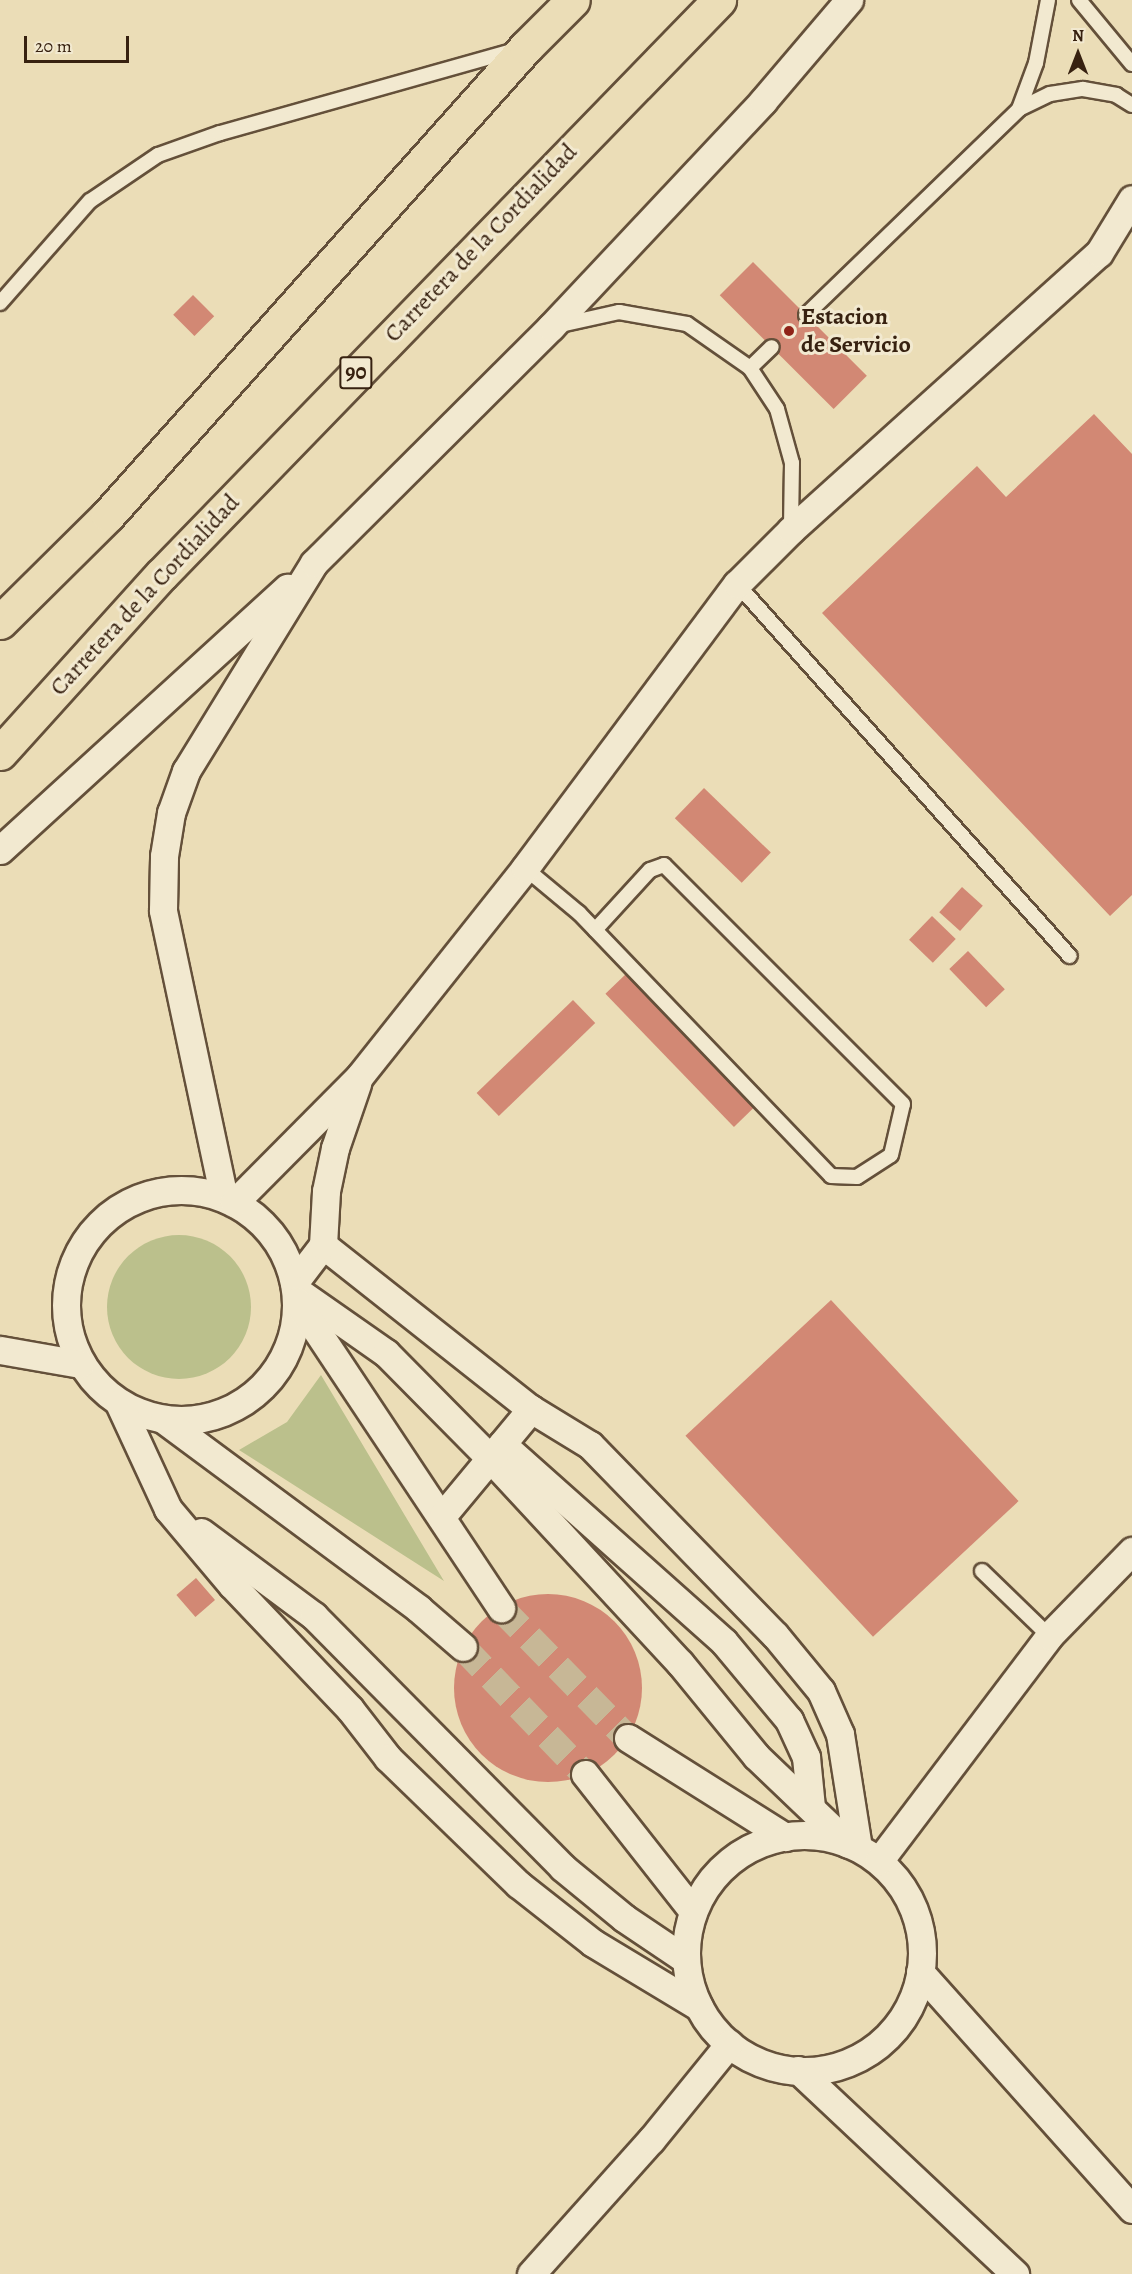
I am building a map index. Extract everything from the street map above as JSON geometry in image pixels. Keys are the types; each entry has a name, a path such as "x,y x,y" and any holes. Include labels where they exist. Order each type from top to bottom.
{"highway":[{"path":"0,622 108,515 526,47 573,0"},
{"name":"Carretera de la Cordialidad","path":"0,753 162,574 719,0"}],"street":[{"path":"0,850 314,563 552,327 763,101 849,0"},
{"path":"229,1200 359,1077 525,868 737,585 791,530 1099,253 1132,199"},
{"path":"229,1200 163,910 164,856 171,813 186,771 314,563"},
{"path":"164,1420 186,1421 230,1410 266,1384 289,1346 296,1292 323,1245 326,1191 333,1159 359,1077"},
{"path":"463,1647 419,1609 164,1420 119,1403 98,1386 80,1364 69,1338 65,1310 67,1281 77,1254 93,1230 114,1211 149,1195 196,1191 229,1200 267,1228 289,1263 296,1292 443,1515 501,1608"},
{"path":"323,1245 531,1409 590,1445 775,1635 821,1691 840,1734 862,1851"},
{"path":"296,1292 386,1353 496,1451 724,1642 789,1720 806,1757 811,1807"},
{"path":"0,1350 80,1364"},
{"path":"119,1403 168,1509 232,1585 350,1709 388,1758 518,1884 592,1943 699,2007 729,2044 758,2060 798,2070 846,2062 874,2046 903,2017 920,1972 922,1947 909,1899 862,1851 756,1756 680,1663 496,1451"},
{"path":"443,1515 531,1409"},
{"path":"168,1509 314,1616 562,1867 624,1918 685,1959"},
{"path":"862,1851 1049,1636 1132,1551"},
{"path":"628,1738 785,1837"},
{"path":"585,1774 693,1911"},
{"path":"699,2007 685,1959 693,1911 704,1888 726,1864 761,1843 785,1837 807,1835 862,1851"},
{"path":"920,1972 1132,2209"},
{"path":"531,2274 651,2140 729,2044"},
{"path":"798,2070 1016,2274"}],"lane":[{"path":"1019,109 1036,63 1048,0"},
{"path":"1079,0 1132,64"},
{"path":"0,303 90,201 158,155 220,134 526,47"},
{"path":"806,315 1019,109 1050,94 1083,89 1116,95 1132,105"},
{"path":"552,327 619,312 687,324 750,368 777,409 792,463 791,530"},
{"path":"750,368 772,347"},
{"path":"737,585 1070,956"},
{"path":"525,868 595,930 831,1176 857,1177 891,1155 903,1104 664,865 650,870 595,930"},
{"path":"982,1571 1049,1636"}],"green space":[{"path":"179,1235 207,1240 230,1256 246,1279 251,1307 246,1335 230,1358 207,1374 179,1379 151,1374 128,1358 112,1335 107,1307 112,1279 128,1256 151,1240"},
{"path":"321,1375 444,1581 239,1450 287,1422"}],"building":[{"name":"Estacion de Servicio","path":"753,262 867,376 834,409 720,295"},
{"path":"193,295 214,316 194,336 173,315"},
{"path":"1094,414 1132,454 1132,895 1110,916 822,613 977,466 1006,497"},
{"path":"704,788 771,853 742,883 675,818"},
{"path":"962,887 983,906 960,931 939,912"},
{"path":"932,916 956,939 933,963 909,940"},
{"path":"968,951 1005,989 986,1007 949,969"},
{"path":"627,973 756,1106 734,1127 605,994"},
{"path":"573,1000 595,1023 499,1116 477,1093"},
{"path":"831,1300 1019,1501 873,1637 685,1436"},
{"path":"196,1578 215,1600 195,1617 176,1595"},
{"path":"548,1594 575,1598 600,1610 614,1622 626,1636 638,1661 642,1688 638,1715 626,1740 614,1754 600,1766 575,1778 548,1782 521,1778 496,1766 482,1754 470,1740 458,1715 454,1688 458,1661 470,1636 482,1622 496,1610 521,1598"}],"tunnel":[{"path":"501,1608 628,1738"},
{"path":"463,1647 585,1774"}],"place":[{"name":"Estacion de Servicio","path":"789,331"}]}
